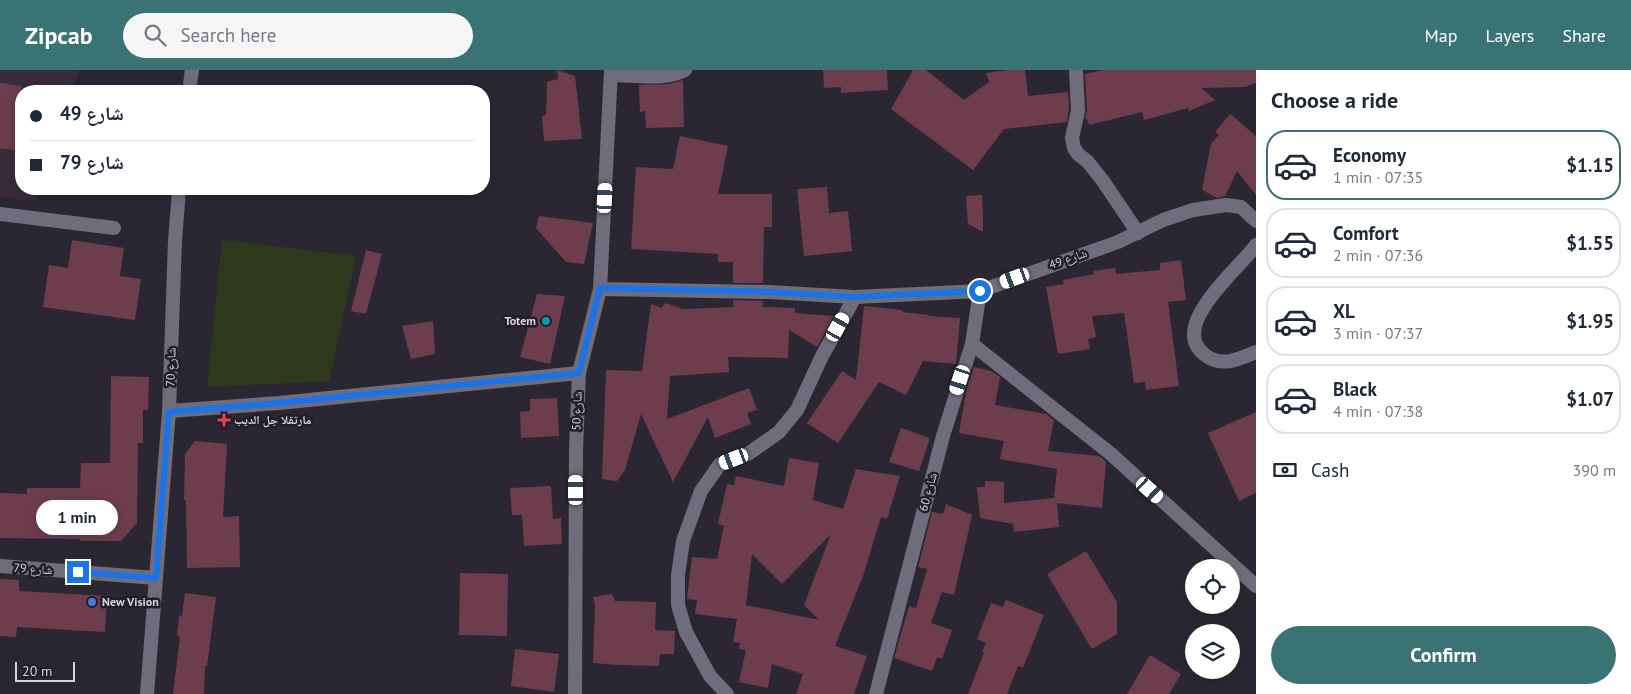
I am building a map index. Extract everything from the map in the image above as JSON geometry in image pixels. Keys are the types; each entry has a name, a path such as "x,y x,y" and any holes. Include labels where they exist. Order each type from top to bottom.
{"street":[{"path":"190,85 192,70"},
{"path":"611,72 662,76 677,74 685,70"},
{"path":"1076,70 1078,111 1072,138 1074,148 1103,181 1138,233"},
{"name":"شارع 50","path":"575,694 576,451 579,373 600,288 611,72"},
{"name":"شارع 70","path":"147,694 169,412 175,241 179,195"},
{"name":"شارع 49","path":"600,288 770,292 855,297 980,291 1118,242 1163,220 1193,210 1226,205 1241,207 1255,218 1256,221"},
{"path":"0,214 114,228"},
{"path":"1256,245 1210,298 1199,314 1194,331 1196,342 1201,352 1210,359 1222,362 1237,360 1256,352"},
{"name":"شارع 60","path":"876,694 943,436 972,344 980,291"},
{"path":"727,694 710,676 686,632 678,605 678,575 683,541 701,491 720,464 748,454 779,432 797,410 822,356 855,297"},
{"path":"972,344 1111,454 1256,586"},
{"path":"169,412 579,373"},
{"name":"شارع 79","path":"0,566 156,578"}],"shaded area":[{"path":"0,70 79,70 74,85 15,85 15,195 37,195 35,201 0,197"}],"green space":[{"path":"222,240 356,256 329,381 207,387"}],"building":[{"path":"557,70 575,76 582,139 544,141 542,116 546,115 547,82 558,79"},
{"path":"823,70 887,70 888,90 841,93 841,87 824,88"},
{"path":"913,70 926,70 964,100 989,82 986,73 1025,70 1028,96 1068,92 1069,110 1067,122 1004,129 973,170 891,109"},
{"path":"1102,70 1256,70 1256,83 1245,87 1201,88 1215,100 1189,111 1188,108 1144,120 1142,112 1089,125 1087,119 1085,119 1087,111 1085,74"},
{"path":"683,80 684,127 646,128 645,111 640,112 639,85 669,84"},
{"path":"0,83 15,85 15,150 0,148"},
{"path":"1230,114 1256,136 1256,195 1237,171 1225,196 1217,198 1202,190 1211,144 1219,135 1215,132"},
{"path":"680,136 728,146 718,194 772,194 772,227 764,227 763,283 733,283 733,262 718,262 718,254 631,249 636,167 673,169"},
{"path":"827,187 829,213 848,211 852,251 804,256 797,189"},
{"path":"982,195 983,232 968,224 966,196"},
{"path":"539,216 593,223 584,264 566,262 536,228"},
{"path":"72,240 124,248 120,276 141,279 135,320 43,307 49,265 68,268"},
{"path":"366,250 382,254 366,314 351,311"},
{"path":"1181,260 1186,300 1168,302 1179,386 1146,390 1145,382 1134,383 1124,313 1092,316 1096,337 1088,339 1090,349 1058,354 1046,287 1064,284 1063,280 1094,274 1093,271 1115,268 1116,274 1160,270 1160,263"},
{"path":"537,294 565,296 550,364 520,357"},
{"path":"733,300 763,301 763,307 795,308 795,313 834,316 817,347 789,330 788,358 728,357 729,372 670,376 667,419 749,388 757,410 747,413 751,424 715,438 708,417 673,482 641,414 625,470 617,481 602,479 606,370 642,371 651,304 662,308 665,303 683,309 733,307"},
{"path":"864,306 902,310 902,312 929,316 960,318 956,364 923,361 906,395 879,382 838,443 807,423 842,371 856,380"},
{"path":"433,321 435,354 411,359 402,326"},
{"path":"974,367 991,371 1000,377 995,405 1046,414 1054,420 1048,451 1099,456 1106,462 1102,508 1057,503 1059,527 1014,532 1013,524 980,518 977,487 985,487 985,481 1004,482 1004,503 1054,498 1057,469 1000,459 1004,441 959,433 967,387"},
{"path":"111,376 149,377 148,410 143,410 143,443 138,443 137,523 121,541 0,538 0,493 27,494 27,488 80,488 81,463 110,463"},
{"path":"557,398 559,436 521,438 520,412 530,411 530,399"},
{"path":"1256,412 1256,493 1239,501 1208,433"},
{"path":"901,428 930,438 919,471 889,462"},
{"path":"195,441 227,444 223,517 239,516 240,567 187,568 186,500 184,500 185,454"},
{"path":"789,458 819,463 813,500 843,509 856,469 900,476 887,519 881,517 863,576 835,646 867,656 854,694 796,694 803,674 772,664 768,688 739,682 746,650 739,649 740,643 733,642 737,619 695,614 697,600 687,599 692,557 717,559 724,526 718,524 727,484 734,485 736,476 784,486","holes":["831,534 804,605 819,620 746,605 752,554 782,584"]},
{"path":"551,486 553,519 561,518 562,544 524,546 522,515 512,515 510,488"},
{"path":"946,504 972,515 954,595 942,592 931,623 952,630 942,659 937,657 932,671 894,658 909,606 916,608 927,569 918,567 932,512 943,514"},
{"path":"1086,551 1117,602 1117,634 1092,649 1047,574"},
{"path":"460,573 508,574 507,636 459,635"},
{"path":"0,579 19,580 19,591 107,596 105,632 17,627 16,637 0,636"},
{"path":"185,593 216,597 207,666 205,666 204,694 173,694 180,637 177,636 179,616 182,616"},
{"path":"612,594 615,601 656,602 655,630 675,631 674,654 660,654 659,666 593,663 595,606 593,597"},
{"path":"1006,600 1044,615 1023,668 1018,666 1007,694 968,694 984,653 982,652 986,643 977,639 991,603 1003,607"},
{"path":"515,649 559,654 554,692 511,686"},
{"path":"1150,655 1181,674 1169,694 1127,694"}],"place":[{"name":"Totem","path":"546,321"},
{"name":"مارتقلا جل الديب","path":"224,420"},
{"name":"New Vision","path":"92,602"}],"route":[{"path":"78,572 156,578 169,412 579,373 600,288 770,292 855,297 980,291"}]}
